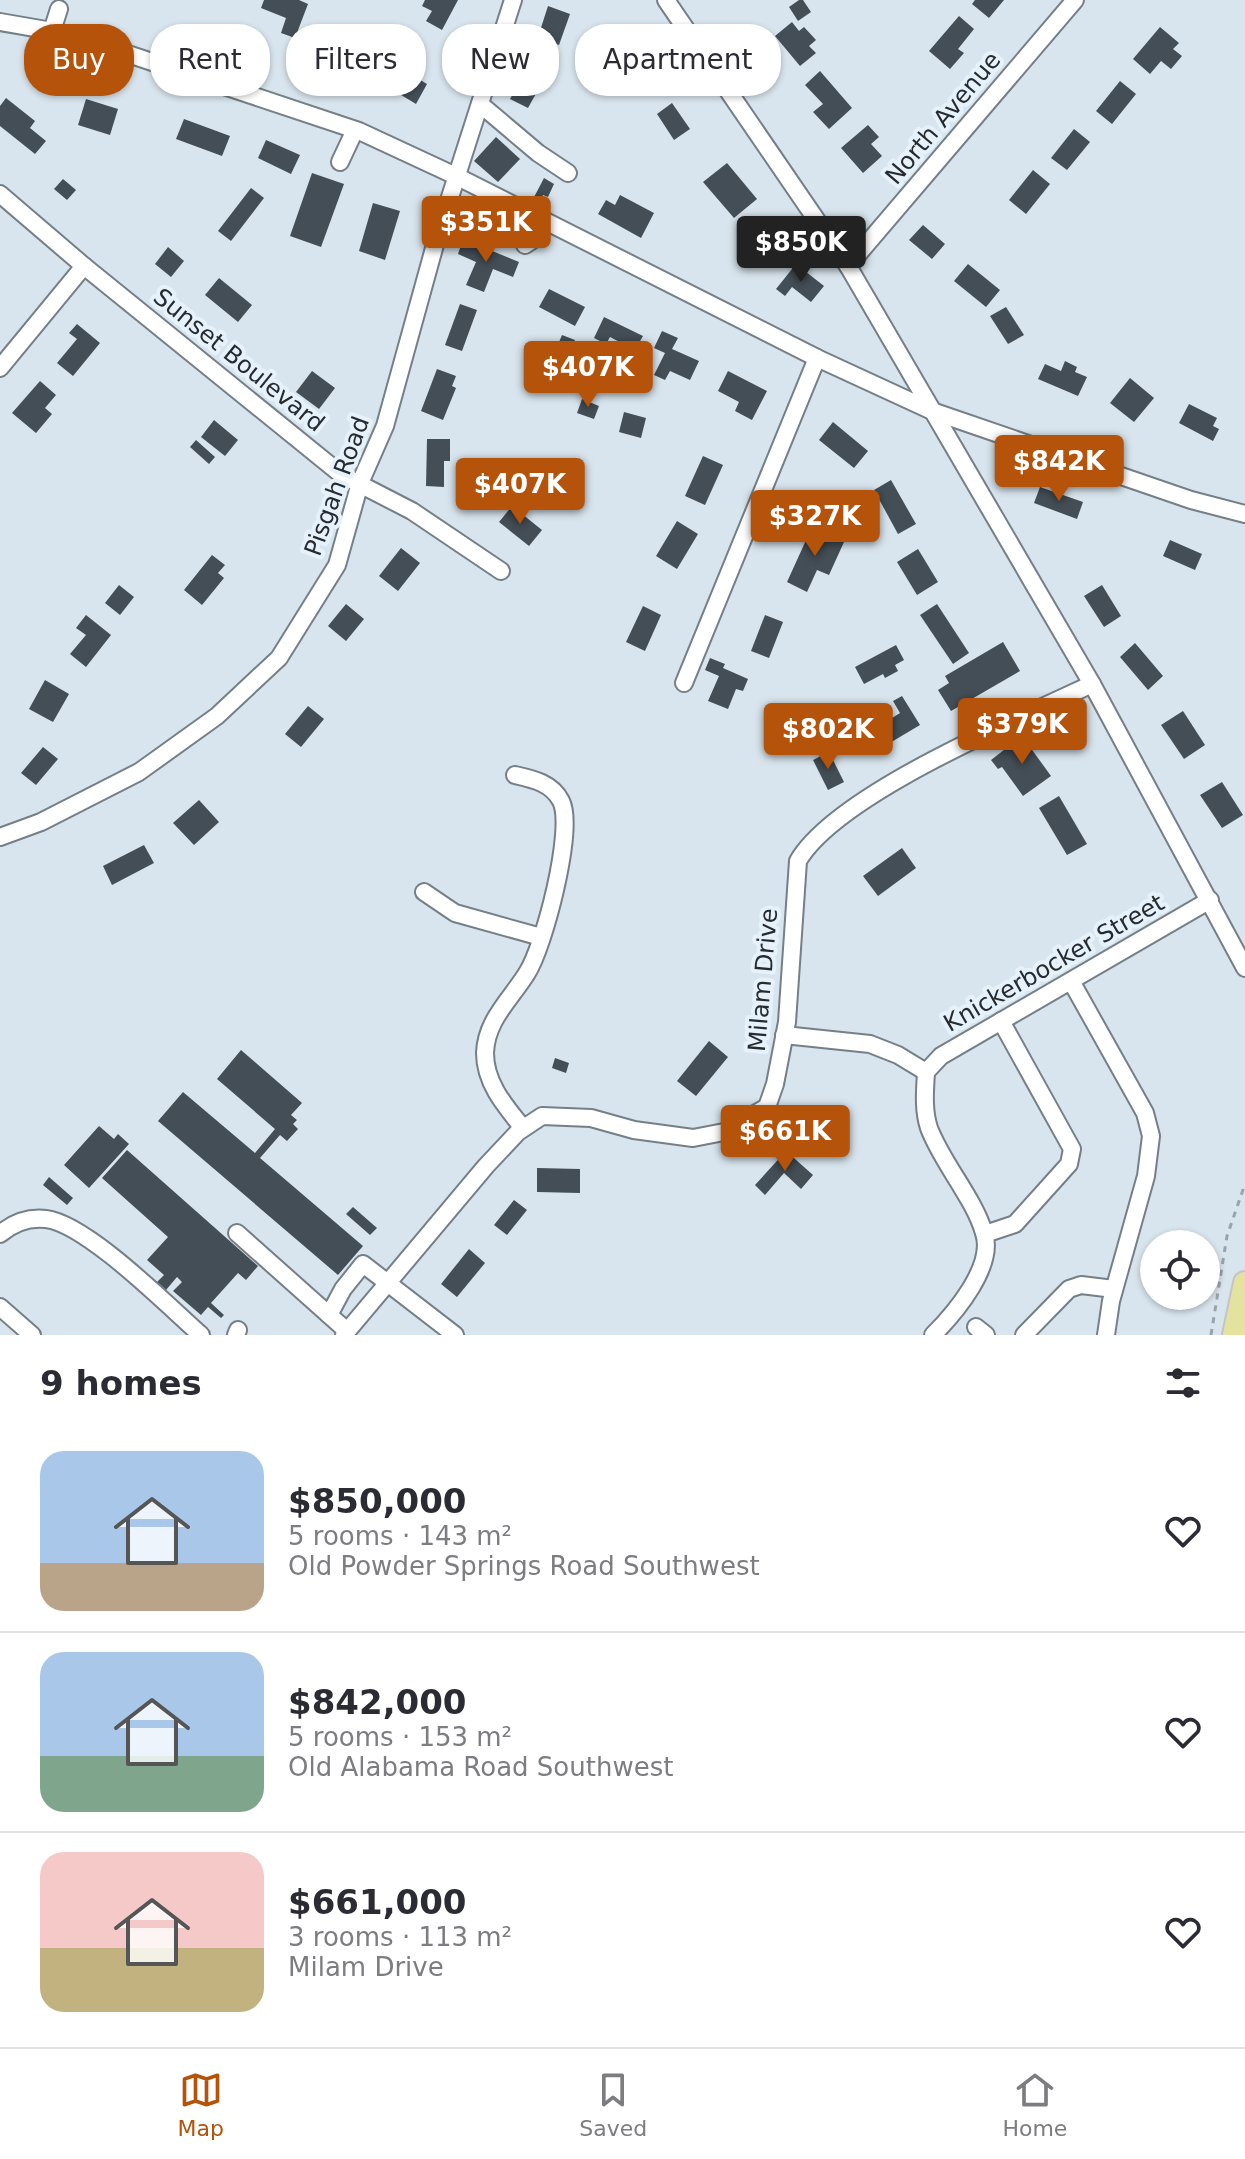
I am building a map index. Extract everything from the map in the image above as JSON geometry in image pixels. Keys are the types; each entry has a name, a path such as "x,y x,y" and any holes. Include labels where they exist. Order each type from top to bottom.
{"main road":[{"path":"1234,1335 1244,1293"}],"street":[{"name":"Pisgah Road","path":"0,837 41,822 139,772 217,716 279,658 337,565 360,483 385,426 437,237 513,0"},
{"path":"666,0 848,266 1092,684 1245,968"},
{"name":"North Avenue","path":"848,266 1075,0"},
{"path":"54,24 59,9"},
{"path":"0,22 24,26"},
{"path":"134,57 355,130 458,177 515,197 545,221 817,358 932,411 1191,500 1245,514"},
{"path":"480,104 538,153 568,173"},
{"path":"340,162 355,130"},
{"name":"Sunset Boulevard","path":"0,194 342,475 412,511 501,571"},
{"path":"525,245 537,237 545,221"},
{"path":"437,237 460,229 484,228"},
{"path":"0,368 84,266"},
{"path":"684,683 817,358"},
{"name":"Milam Drive","path":"345,1333 486,1166 523,1128 542,1116 572,1116 634,1130 693,1138 711,1137 753,1118 767,1107 775,1084 784,1035 798,861 808,847 869,798 916,770 1092,684"},
{"path":"515,775 537,780 554,791 563,804 566,818 566,841 541,937 528,972 495,1018 487,1036 485,1055 488,1075 498,1098 523,1128"},
{"path":"424,892 455,913 541,937"},
{"name":"Knickerbocker Street","path":"926,1072 941,1056 1210,900"},
{"path":"1071,981 1145,1113 1151,1136 1146,1176 1114,1289 1106,1335"},
{"path":"985,1234 1015,1224 1069,1164 1072,1149 1001,1021"},
{"path":"784,1035 870,1044 898,1055 926,1072 928,1127 985,1234 983,1259 975,1281 951,1317 933,1335"},
{"path":"0,1234 16,1223 35,1219 62,1224 95,1244 201,1335"},
{"path":"237,1233 345,1333"},
{"path":"329,1315 343,1289 363,1264 455,1335"},
{"path":"1024,1335 1069,1289 1081,1285 1114,1289"},
{"path":"0,1307 32,1335"}],"path":[{"path":"1211,1335 1227,1236 1245,1184"}],"building":[{"path":"264,0 299,0 308,4 300,24 286,24 286,35 281,33 286,18 261,8"},
{"path":"425,0 458,0 445,24 442,24 442,30 426,21 432,11 422,6"},
{"path":"803,0 811,12 798,21 789,7"},
{"path":"975,0 1004,0 989,18 972,4"},
{"path":"548,6 570,14 559,45 559,24 542,24"},
{"path":"959,16 974,29 958,49 964,53 950,69 929,51"},
{"path":"792,22 799,31 804,27 816,40 809,46 816,53 800,66 781,43 781,31"},
{"path":"1160,27 1179,43 1173,49 1182,56 1171,69 1161,61 1150,74 1133,59"},
{"path":"820,71 852,108 829,129 813,112 823,104 805,85"},
{"path":"1120,81 1136,94 1112,124 1096,111"},
{"path":"403,96 420,96 416,104"},
{"path":"512,96 535,96 528,108 510,99"},
{"path":"6,98 35,121 30,128 46,141 35,154 0,126 0,106"},
{"path":"86,99 118,109 110,135 78,125"},
{"path":"672,103 690,129 674,140 657,114"},
{"path":"184,119 230,136 222,156 176,139"},
{"path":"868,125 879,137 871,144 882,156 863,173 841,148"},
{"path":"1074,129 1090,142 1067,170 1051,158"},
{"path":"496,137 520,159 498,182 474,161"},
{"path":"266,140 300,155 291,174 258,158"},
{"path":"727,163 757,199 734,218 703,182"},
{"path":"1033,170 1050,184 1026,214 1009,200"},
{"path":"312,173 344,184 321,247 290,236"},
{"path":"544,178 554,184 548,197 543,195 539,204 532,201"},
{"path":"63,179 76,190 67,200 54,189"},
{"path":"251,188 264,198 231,241 218,231"},
{"path":"620,195 654,213 641,238 598,214 606,200 615,205"},
{"path":"373,203 400,211 385,260 359,251"},
{"path":"923,225 945,244 932,259 909,240"},
{"path":"463,239 519,262 513,277 493,269 484,292 466,285 476,262 458,254"},
{"path":"168,247 184,261 171,277 155,264"},
{"path":"796,264 824,286 811,302 792,287 785,296 776,289"},
{"path":"968,264 1000,290 986,307 954,281"},
{"path":"219,278 252,305 238,322 205,295"},
{"path":"549,289 585,307 575,326 539,307"},
{"path":"460,304 477,310 462,351 445,345"},
{"path":"1006,307 1024,335 1008,344 990,316"},
{"path":"604,317 643,336 635,350 610,337 606,344 594,338"},
{"path":"77,324 100,343 73,376 57,363 77,339 69,333"},
{"path":"662,331 678,338 672,349 699,361 690,380 670,371 665,380 654,375 665,353 654,348"},
{"path":"562,335 575,340 566,359 554,354"},
{"path":"1065,361 1077,367 1075,372 1087,377 1078,396 1038,379 1045,364 1061,371"},
{"path":"437,369 456,376 452,386 456,388 443,420 421,411"},
{"path":"312,371 335,388 319,409 296,392"},
{"path":"728,371 767,391 752,420 735,411 739,402 718,391"},
{"path":"1130,378 1154,398 1134,422 1110,403"},
{"path":"40,381 56,395 45,408 52,414 36,433 12,413"},
{"path":"582,399 599,406 594,419 577,413"},
{"path":"1189,404 1217,418 1213,426 1219,429 1213,441 1179,423"},
{"path":"624,412 646,418 641,438 619,432"},
{"path":"214,420 238,440 225,456 201,437"},
{"path":"833,422 868,451 854,468 819,440"},
{"path":"427,439 450,439 450,461 444,461 444,487 426,486"},
{"path":"196,440 215,457 209,464 190,447"},
{"path":"703,456 723,465 705,505 685,496"},
{"path":"469,463 486,477 473,493 456,479"},
{"path":"891,480 916,524 898,534 874,490"},
{"path":"1040,487 1083,502 1077,519 1034,503"},
{"path":"512,506 542,530 529,546 499,522"},
{"path":"677,521 698,534 677,569 656,556"},
{"path":"812,527 844,542 829,575 817,570 807,592 787,582"},
{"path":"1170,540 1202,554 1195,570 1163,556"},
{"path":"401,548 420,563 398,591 379,576"},
{"path":"918,549 938,582 917,595 897,562"},
{"path":"212,555 225,565 218,573 224,578 202,605 184,590"},
{"path":"119,585 134,597 120,615 105,603"},
{"path":"1102,585 1121,616 1104,627 1084,596"},
{"path":"346,604 364,619 346,641 328,626"},
{"path":"937,604 969,653 953,664 920,615"},
{"path":"643,606 661,615 645,651 626,642"},
{"path":"86,615 111,635 86,667 70,654 86,635 76,628"},
{"path":"765,615 783,622 769,658 751,651"},
{"path":"1003,642 1020,671 951,711 938,690 949,683 945,676"},
{"path":"1135,643 1163,676 1148,690 1120,657"},
{"path":"896,645 904,660 895,665 898,671 885,678 883,674 864,684 855,667"},
{"path":"710,658 725,664 723,668 748,679 743,691 736,689 728,709 708,701 719,676 705,670"},
{"path":"45,680 69,694 53,722 29,709"},
{"path":"902,696 920,725 883,747 873,730 900,713 893,701"},
{"path":"308,706 324,719 301,747 285,734"},
{"path":"1183,711 1205,745 1184,759 1161,725"},
{"path":"1022,736 1051,776 1023,796 1002,767 998,769 991,760"},
{"path":"43,747 58,759 36,785 21,773"},
{"path":"829,752 844,782 828,790 813,760"},
{"path":"1222,782 1243,815 1222,828 1200,795"},
{"path":"1059,796 1087,844 1067,855 1039,808"},
{"path":"199,800 219,822 194,845 173,823"},
{"path":"144,845 154,863 112,885 103,866"},
{"path":"902,848 916,868 878,896 863,876"},
{"path":"709,1041 728,1057 696,1096 677,1081"},
{"path":"241,1050 302,1103 291,1115 297,1120 293,1124 298,1129 287,1141 280,1135 260,1158 363,1246 338,1275 158,1121 183,1092 255,1153 275,1129 217,1079"},
{"path":"555,1058 569,1063 566,1073 552,1068"},
{"path":"99,1126 114,1139 118,1134 129,1144 89,1188 64,1165"},
{"path":"127,1150 258,1266 246,1280 238,1273 211,1303 224,1315 221,1318 208,1307 201,1315 173,1291 182,1282 177,1277 166,1290 157,1282 164,1275 147,1260 168,1237 102,1178"},
{"path":"786,1151 813,1175 801,1189 784,1173 765,1195 755,1185"},
{"path":"537,1168 580,1169 580,1193 537,1192"},
{"path":"49,1177 73,1198 67,1205 43,1185"},
{"path":"514,1200 527,1210 507,1235 494,1225"},
{"path":"353,1207 377,1228 370,1235 346,1214"},
{"path":"469,1249 485,1263 457,1297 441,1284"}]}
